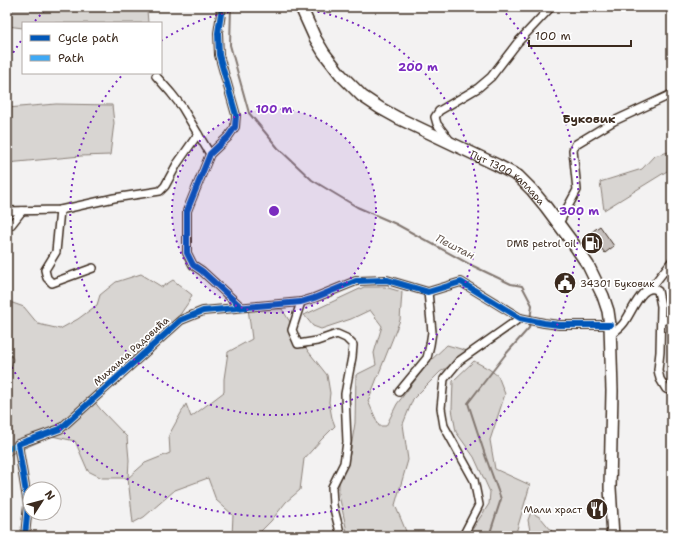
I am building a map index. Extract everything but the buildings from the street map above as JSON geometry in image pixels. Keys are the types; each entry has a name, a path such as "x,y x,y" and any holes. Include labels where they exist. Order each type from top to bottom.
{"main road":[{"name":"Пут 1300 каплара","path":"301,7 313,34 324,53 335,68 354,88 388,114 502,167 518,176 532,190 559,223 582,255 595,278 605,301 609,318 612,391 610,488 613,536"}],"street":[{"path":"222,7 218,33 219,55 236,115 235,127 228,137 210,154 187,211 187,253 193,265 202,271 241,307"},
{"path":"454,145 437,124 435,117 440,111 478,88 491,77 518,42 551,7"},
{"path":"156,76 182,107 210,154"},
{"path":"559,223 577,190 573,150 576,144 614,120 672,94"},
{"path":"7,211 60,210 114,198 160,191 165,186 177,164 198,134"},
{"path":"60,210 56,252 45,270 47,278 52,283 93,268"},
{"path":"10,225 22,211"},
{"path":"399,392 427,358 432,332 428,292 461,282 520,318 559,325 610,330 623,324 644,292 651,288 672,261"},
{"name":"Михаила Радовића","path":"25,536 28,505 18,444 60,429 181,320 203,311 301,302 356,281 387,280 428,292"},
{"path":"651,288 655,288 658,291 661,306 658,370 660,380 666,389 672,391"},
{"path":"301,302 292,330 298,344 317,342 337,334 346,338 353,345 345,394 347,442 344,463 332,487 333,505 341,536"},
{"path":"463,536 479,505 474,480 444,426 440,408 444,379 459,361 520,318"},
{"path":"661,321 672,318"}],"shaded area":[{"path":"7,7 98,7 147,10 148,22 22,22 22,28 7,26"},
{"path":"56,104 112,105 114,123 110,155 81,156 7,163 7,108"},
{"path":"672,151 672,168 604,210 600,182 642,169 654,156"},
{"path":"141,274 162,287 173,280 192,295 177,319 90,396 101,410 127,437 129,460 128,478 102,478 88,471 75,441 52,436 11,454 7,459 7,372 11,369 13,359 7,348 7,301 24,307 38,324 60,329 78,319 97,305 100,295 116,282"},
{"path":"364,287 385,287 402,292 400,320 368,401 379,426 386,426 397,404 429,362 447,345 471,352 440,372 413,399 403,424 408,460 395,505 408,536 348,536 339,495 339,478 350,454 355,423 356,375 376,365 374,353 382,326 370,310 351,319 321,329 313,326 304,315"},
{"path":"248,308 282,309 308,351 327,375 330,393 329,402 335,426 304,459 300,490 286,502 271,521 256,536 232,536 233,515 216,500 208,478 175,490 144,517 133,523 128,478 145,463 170,453 169,435 186,404 191,417 224,392 224,379 228,352 252,339"},
{"path":"474,361 498,376 505,394 490,440 495,469 530,485 515,536 468,536 489,504 490,492 474,457 456,432 452,409 453,381"},
{"path":"531,512 541,518 556,536 531,536 528,520"}],"waterway":[{"name":"Пештан","path":"231,7 230,45 249,113 278,148 312,180 357,207 396,224 469,264 511,284 522,286 532,305 529,328 505,355 468,403 501,499 489,536"}],"marked path":[{"path":"7,450 18,444"}],"cycle path":[{"path":"222,7 218,33 219,55 236,115 235,127 228,137 210,154 187,211 187,253 193,265 202,271 241,307"},
{"path":"25,536 28,505 18,444 60,429 181,320 203,311 301,302 356,281 387,280 428,292 461,282 520,318 559,325 610,325"}],"place":[{"name":"DMB petrol oil","path":"592,243"},
{"name":"34301 Буковик","path":"565,283"},
{"name":"Мали храст","path":"597,509"}],"district":[{"name":"Буковик","path":"589,119"}]}
